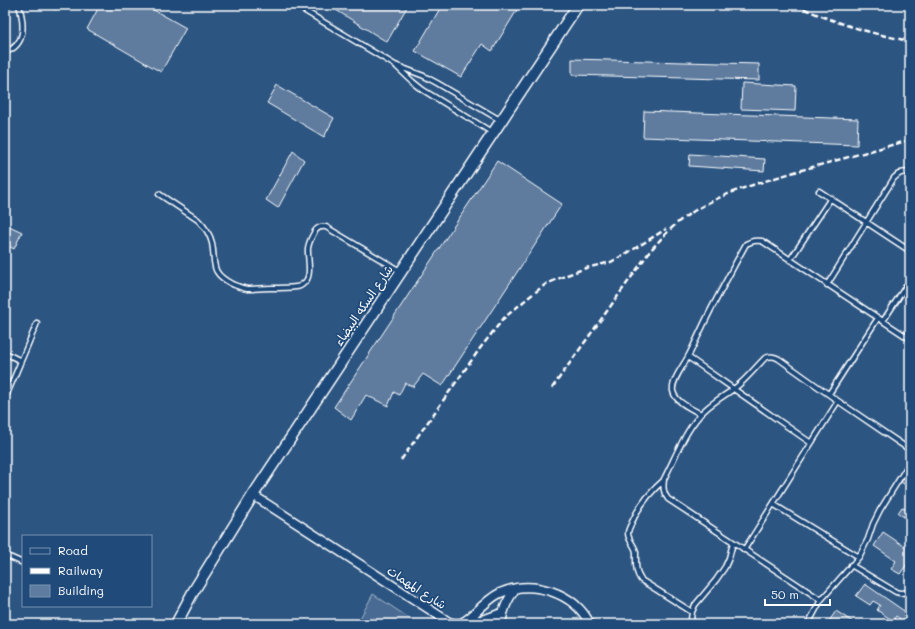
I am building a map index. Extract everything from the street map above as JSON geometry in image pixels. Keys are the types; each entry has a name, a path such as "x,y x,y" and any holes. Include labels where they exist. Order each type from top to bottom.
{"street":[{"name":"شارع السكه البيضاء","path":"176,624 193,592 253,495 578,5"},
{"name":"شارع المهمات","path":"253,495 449,622 456,624 462,623 468,619 472,621 479,621 502,613"},
{"path":"468,619 490,599 500,593 532,587 564,596 581,611 590,624"},
{"path":"501,624 502,613 508,599 515,589"}],"lane":[{"path":"5,52 13,49 17,45 22,35 23,21 19,5"},
{"path":"295,5 395,65 424,76 501,121"},
{"path":"395,65 423,90 493,134"},
{"path":"827,285 894,178 905,172 910,174"},
{"path":"819,191 910,251"},
{"path":"159,194 202,223 210,237 213,247 214,266 217,273 224,280 240,287 252,289 296,287 306,282 309,275 308,253 310,240 317,229 321,226 326,226 401,272"},
{"path":"790,260 831,198"},
{"path":"701,414 679,400 674,395 673,386 715,301 746,244 751,241 762,241 910,339"},
{"path":"883,321 910,280"},
{"path":"829,394 878,318"},
{"path":"5,399 37,323"},
{"path":"5,352 21,361"},
{"path":"821,600 732,543 668,499 663,490 664,480 687,433 693,423 711,404 734,389 766,358 770,356 779,359 910,450"},
{"path":"688,357 811,443"},
{"path":"744,550 838,401"},
{"path":"808,624 821,600 859,557 865,546 876,517 910,462"},
{"path":"664,480 652,490 642,504 631,524 628,535 635,548 637,573 641,580 692,612"},
{"path":"773,504 859,557"},
{"path":"694,624 691,619 692,612 725,567 729,558 732,543"},
{"path":"5,555 22,563"},
{"path":"851,565 896,592 904,593 910,591"}],"shaded area":[{"path":"373,594 418,624 357,624"}],"building":[{"path":"48,5 59,5 56,10"},
{"path":"100,5 145,5 186,28 161,72 87,29"},
{"path":"328,5 408,5 387,42"},
{"path":"442,5 520,5 492,51 482,44 461,77 415,51"},
{"path":"572,59 759,64 759,80 572,75"},
{"path":"742,83 796,86 795,111 741,109"},
{"path":"277,85 334,118 324,137 267,103"},
{"path":"644,111 858,119 857,145 643,137"},
{"path":"293,151 304,160 278,208 266,200"},
{"path":"690,154 765,159 764,171 689,166"},
{"path":"497,161 562,204 442,386 423,374 413,387 405,383 399,395 394,392 388,406 366,395 351,420 334,407"},
{"path":"5,224 22,232 14,249 5,244"},
{"path":"906,476 910,479 910,488 901,482"},
{"path":"902,507 908,511 904,517 898,513"},
{"path":"883,532 910,550 910,566 907,564 900,574 891,569 896,561 874,546"},
{"path":"865,584 910,615 910,624 900,624 903,621 896,616 893,621 877,610 880,605 873,601 870,605 856,596"},
{"path":"836,611 856,624 827,624"}],"railway":[{"path":"796,5 852,27 910,41"},
{"path":"552,388 650,251 685,217 712,201 754,184 910,140"},
{"path":"401,460 481,347 504,318 546,284 586,268 611,262 666,229"}]}
